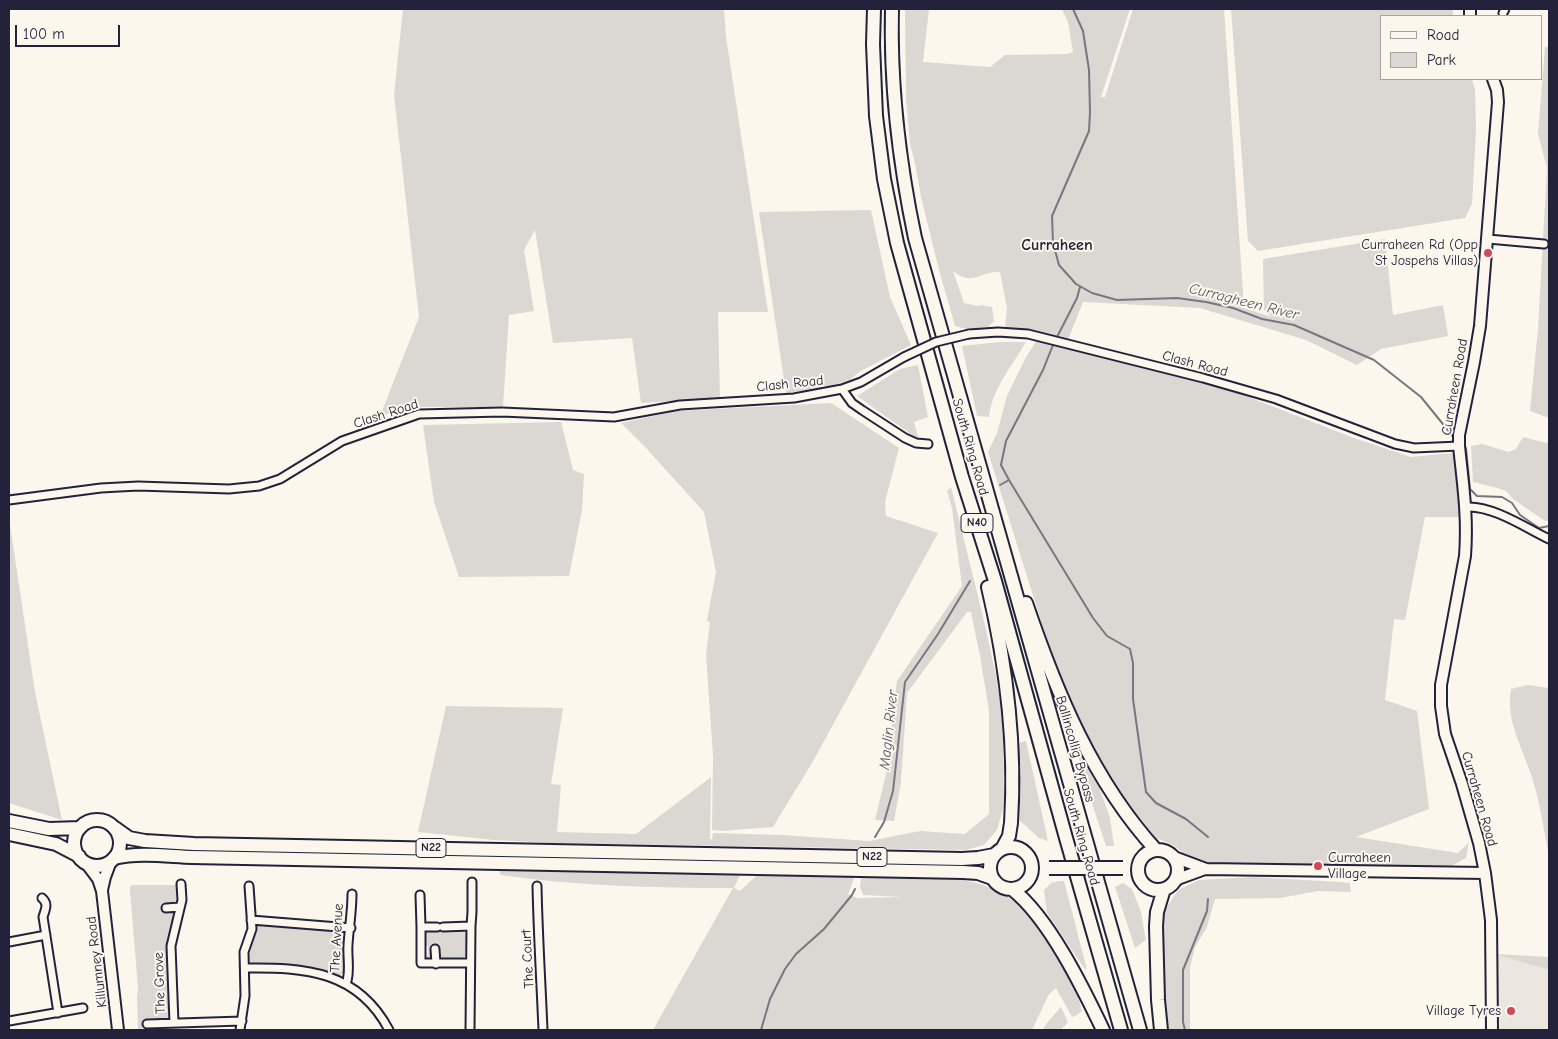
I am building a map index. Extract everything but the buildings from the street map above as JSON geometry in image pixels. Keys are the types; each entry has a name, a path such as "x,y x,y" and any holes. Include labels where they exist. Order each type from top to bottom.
{"highway":[{"name":"South Ring Road","path":"874,9 876,116 889,205 913,301 962,477 995,581 1066,838 1122,1030"},
{"name":"South Ring Road","path":"892,9 894,96 897,136 906,198 915,238 982,475"},
{"path":"982,475 1037,636 1063,703 1088,751 1133,822 1156,850 1163,850 1174,858 1178,868 1175,880 1164,889 1157,912 1158,1000 1161,1030"},
{"name":"Ballincollig Bypass","path":"982,475 1140,1030"},
{"path":"962,477 993,610 1008,705 1012,812 1009,836 990,866 992,878"},
{"name":"N22","path":"9,821 49,829 80,828 84,824 97,820 110,824 129,838 145,841 194,844 962,859 978,858 1008,847 1020,849 1037,863 1049,868"},
{"path":"80,828 74,842 83,860"},
{"path":"113,860 118,853 120,840 115,828"},
{"path":"9,834 56,844 83,860"},
{"name":"N22","path":"1123,868 1133,864 1151,851 1156,850"},
{"name":"N22","path":"83,860 99,866 131,854 144,854 192,857 978,873 992,878 1000,886 1012,889 1031,909 1060,949 1103,1030"},
{"path":"1029,857 1031,874"},
{"path":"1140,877 1138,870 1142,858"},
{"name":"N22","path":"1012,889 1024,884 1031,874 1049,868 1123,868 1134,872 1152,889 1164,889"}],"street":[{"name":"Curraheen Road","path":"1492,1030 1491,920 1485,873 1479,843 1445,734 1441,706 1441,685 1465,556 1466,506 1458,446 1479,333 1488,240 1498,102 1493,80"},
{"path":"1488,240 1544,244"},
{"name":"Clash Road","path":"9,500 101,488 138,486 229,489 259,486 280,479 342,441 419,414 502,412 614,417 680,405 818,395 842,389 873,376 904,357 936,342 969,334 998,332 1045,338 1203,378 1275,399 1401,445 1414,448 1458,446"},
{"name":"Clash Road","path":"842,389 852,403 905,438 928,444"},
{"path":"1466,506 1489,511 1549,539"},
{"path":"1174,858 1206,868 1485,873"},
{"name":"Killumney Road","path":"83,860 98,879 102,891 118,1030"},
{"name":"Killumney Road","path":"102,891 105,877 113,860"},
{"path":"1175,880 1206,868"},
{"path":"470,1030 472,882"},
{"name":"The Grove","path":"174,1023 171,946 182,897 182,884"},
{"path":"240,1030 242,1021 244,952 251,931 249,886"},
{"name":"The Court","path":"537,886 539,964 544,1030"},
{"name":"The Avenue","path":"346,984 348,977 352,894"},
{"path":"420,896 420,962 423,964 470,963"},
{"path":"42,898 45,900 47,908 43,917 58,1012"},
{"path":"166,908 180,908"},
{"path":"251,920 351,928"},
{"path":"420,927 471,926"},
{"path":"9,942 46,935"},
{"path":"435,949 436,964"},
{"name":"The Avenue","path":"244,968 303,970 324,975 346,984 374,1006 389,1030"},
{"path":"9,1021 83,1008"},
{"name":"The Grove","path":"147,1024 242,1021"}],"shaded area":[{"path":"1494,954 1549,970 1549,1030 1495,1030"}],"green space":[{"path":"403,9 724,9 726,37 768,312 718,312 720,398 641,403 632,338 553,343 535,230 524,250 534,311 509,315 503,407 417,407 380,416 419,317 394,95"},
{"path":"905,9 929,9 923,62 990,67 1005,55 1067,54 1073,52 1068,22 1062,9 1130,9 1101,97 1105,97 1133,9 1224,9 1244,308 1272,317 1264,310 1263,259 1385,239 1393,315 1443,305 1448,336 1381,349 1357,365 1306,340 1200,308 1083,302 1068,340 1037,332 1008,329 1005,326 1007,308 1000,272 966,278 953,271 964,303 992,307 994,321 988,327 967,329 955,326 939,270 910,144 906,99"},
{"path":"1231,9 1453,9 1453,15 1380,15 1380,80 1472,80 1475,90 1476,131 1472,204 1465,218 1258,251 1248,241"},
{"path":"1545,47 1549,47 1549,418 1530,411 1538,329 1547,168 1538,134"},
{"path":"871,210 890,297 911,345 859,372 851,379 826,388 786,393 759,212"},
{"path":"1037,340 1233,391 1354,438 1411,457 1453,453 1463,517 1425,517 1405,620 1394,619 1385,700 1417,711 1429,809 1356,837 1458,853 1469,842 1466,858 1451,866 1200,863 1188,858 1175,846 1156,838 1114,786 1063,691 988,452 997,433 1007,396 1026,357"},
{"path":"999,342 1026,342 998,387 989,417 977,416 962,346"},
{"path":"918,365 928,417 914,422 919,440 857,396 900,369"},
{"path":"831,403 899,448 885,502 886,516 938,533 812,763 773,827 712,830 713,756 706,654 710,623 707,620 716,572 704,512 621,423 676,411"},
{"path":"561,422 573,470 584,474 582,510 569,576 459,577 434,502 423,425"},
{"path":"1523,437 1546,443 1549,441 1549,521 1545,521 1513,499 1506,491 1473,482 1471,446 1482,444 1509,452 1516,449"},
{"path":"951,487 985,625 1003,721 1004,806 997,830 984,845 966,850 550,843 494,840 418,832 446,706 563,708 551,784 561,785 557,832 636,834 711,777 710,839 712,839 713,833 782,835 870,841 920,831 965,834 989,814 989,710 971,612 967,612 907,693 901,782 894,821 875,820 886,774 897,681 962,586 952,508 947,491"},
{"path":"9,518 35,692 62,820 9,803"},
{"path":"1527,685 1549,688 1549,857 1535,787 1510,712 1511,689"},
{"path":"1026,741 1048,841 1039,838 1020,821 1018,743"},
{"path":"1078,754 1099,787 1110,818 1114,846 1106,846"},
{"path":"535,869 574,872 740,875 734,888 740,891 756,876 855,876 848,894 857,898 902,897 863,895 860,887 861,878 864,877 942,877 982,884 1015,902 1029,916 1068,976 1082,1011 1072,1017 1056,988 1049,994 1032,1030 653,1030 733,888 588,884 501,875 499,871"},
{"path":"1253,877 1350,883 1351,892 1318,891 1280,898 1215,899 1207,927 1195,947 1190,967 1190,1030 1168,1030 1165,1012 1161,929 1165,910 1178,890 1199,880"},
{"path":"1064,881 1087,970 1047,913 1044,890 1051,883"},
{"path":"1123,883 1132,889 1141,912 1146,940 1135,948 1115,887"},
{"path":"133,885 179,885 178,901 175,904 166,905 175,915 168,947 167,993 169,993 170,1016 164,1020 144,1019 142,1030 138,1030 138,988 130,890 130,887"},
{"path":"264,924 342,932 343,952 345,953 344,973 338,976 305,967 250,964 247,957 250,956 257,926 263,926"},
{"path":"426,930 464,931 467,935 465,956 462,959 444,960 439,955 439,948 432,948 431,958 424,960 423,956 428,956 428,946 423,946 423,934"},
{"path":"1494,954 1549,957 1549,970"},
{"path":"1061,1007 1068,1022 1061,1030 1043,1030 1046,1024"}],"waterway":[{"name":"Curragheen River","path":"1073,9 1083,31 1089,70 1089,131 1052,216 1053,243 1059,265 1076,284 1092,293 1117,300 1177,298 1233,308 1262,319 1294,325 1374,360 1421,397 1455,439"},
{"name":"Maglin River","path":"1056,339 1077,298 1080,287"},
{"name":"Maglin River","path":"1000,485 1009,480 1001,465 1006,441 1043,370 1053,345"},
{"name":"Curragheen River","path":"1462,445 1466,448 1470,489 1477,496 1502,497 1512,503 1520,515 1539,528 1549,526"},
{"path":"1009,480 1093,618 1107,636 1130,649 1133,663 1133,699 1146,792 1156,803 1186,819 1208,837"},
{"name":"Maglin River","path":"875,837 884,822 893,791 905,682 938,634 970,581"},
{"name":"Maglin River","path":"761,1030 770,999 785,969 796,954 824,929 855,889"},
{"path":"1185,1030 1183,1022 1183,970 1207,911 1208,899"}],"place":[{"name":"Curraheen Rd (Opp St Jospehs Villas)","path":"1488,253"},
{"name":"Curraheen Village","path":"1318,866"},
{"name":"Village Tyres","path":"1511,1011"}],"district":[{"name":"Curraheen","path":"1057,245"}]}
